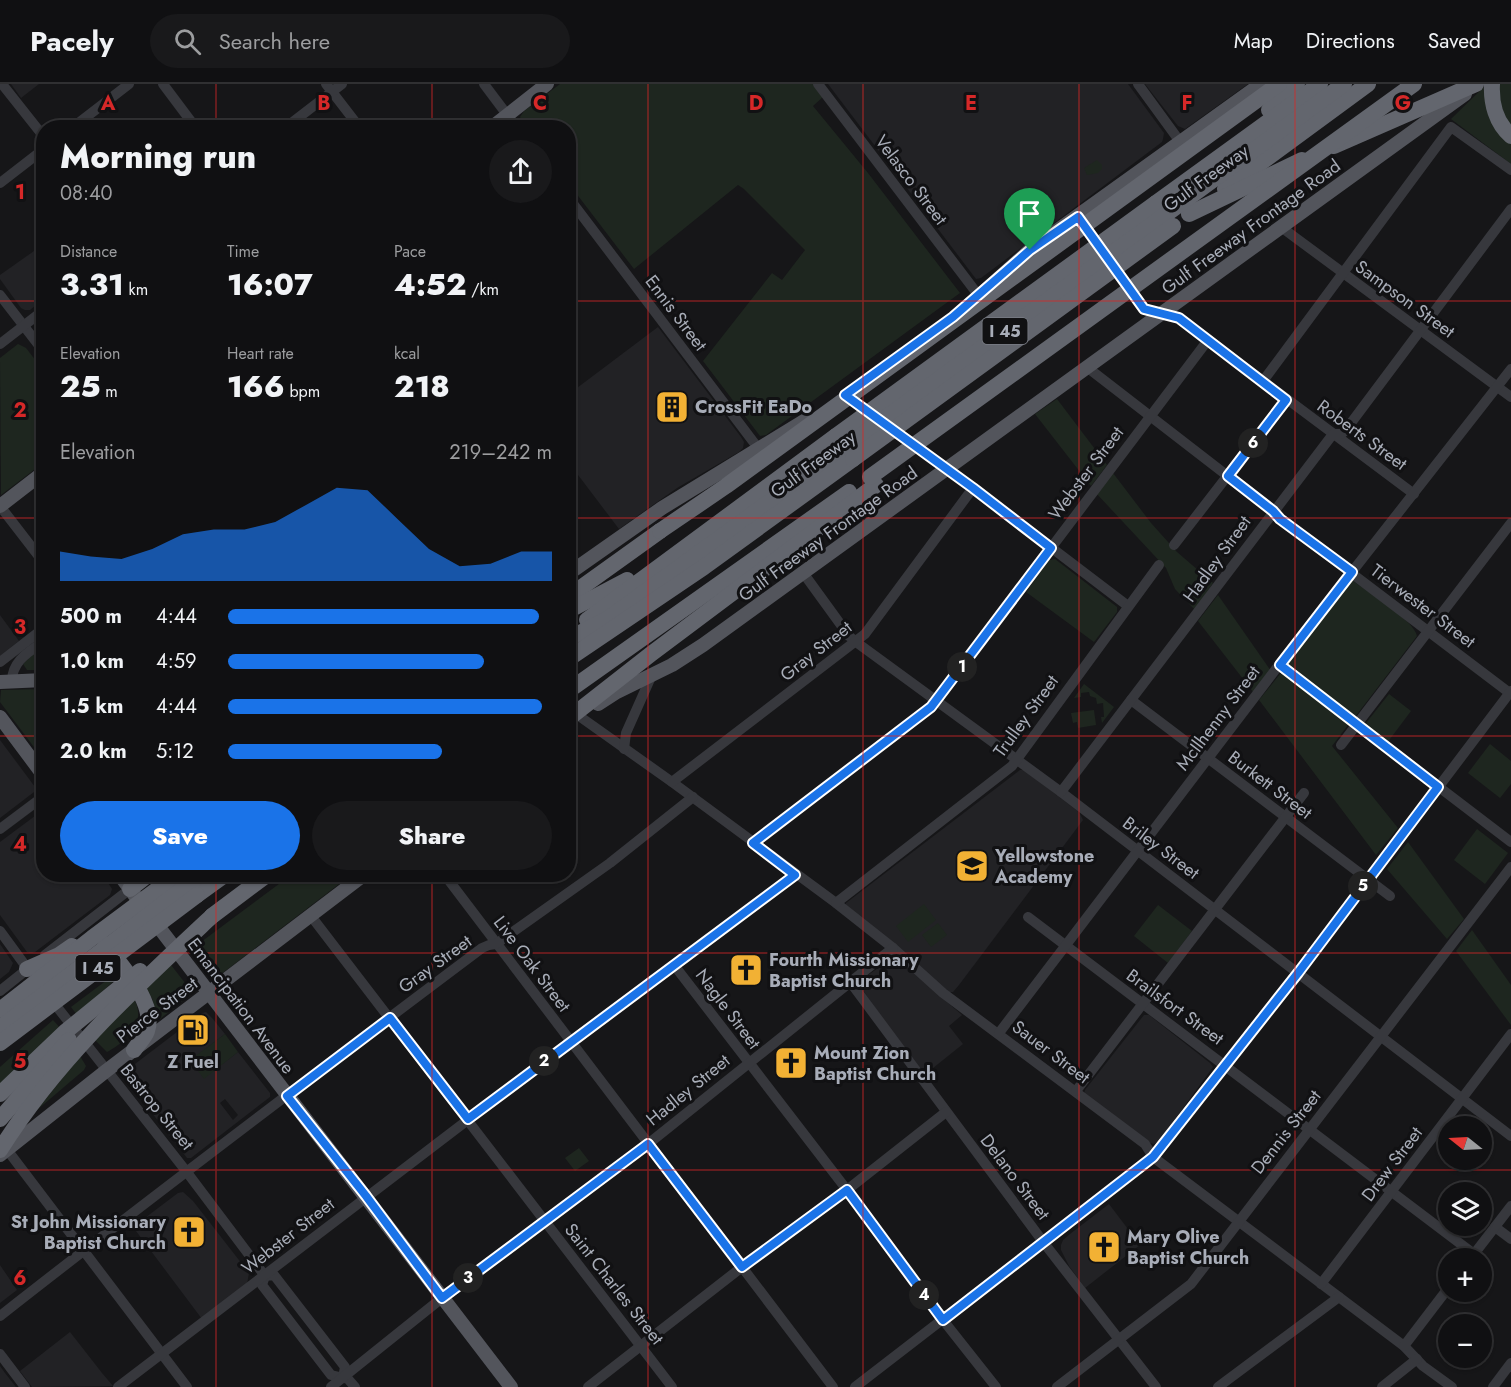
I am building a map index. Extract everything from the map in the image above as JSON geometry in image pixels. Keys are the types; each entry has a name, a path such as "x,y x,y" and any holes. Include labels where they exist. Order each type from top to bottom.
{"highway":[{"path":"576,591 726,486 1279,84"},
{"path":"1208,165 1297,84"},
{"name":"Gulf Freeway","path":"576,635 609,618 1165,215 1208,165 1320,84"},
{"name":"Gulf Freeway","path":"576,627 668,559 844,448 1344,84"},
{"name":"Gulf Freeway","path":"1165,215 1189,214 1368,84"},
{"path":"576,716 651,654 873,481 1083,323 1414,84"},
{"path":"1189,214 1277,171 1477,84"},
{"path":"1492,84 1498,119 1511,136"},
{"name":"Gulf Freeway","path":"576,654 704,567 844,448"},
{"path":"576,685 873,481"},
{"path":"576,607 668,559"},
{"path":"27,969 60,955 103,923 143,882"},
{"path":"133,894 154,882"},
{"path":"0,1010 167,882"},
{"path":"0,1028 192,882"},
{"name":"I 45","path":"0,1043 215,882"},
{"name":"I 45","path":"0,1119 61,1048 143,968 257,882"},
{"path":"2,1149 36,1098 67,1058 123,1000 212,916"},
{"path":"103,923 100,936 143,998 148,1010 147,1032 134,1050"},
{"path":"0,1094 65,1032 143,968"}],"main road":[{"path":"501,120 548,84"},
{"path":"576,568 659,510 845,395 979,296 1030,250 1262,84"},
{"name":"Gulf Freeway Frontage Road","path":"576,717 615,693 651,677 703,645 948,470 1477,84"},
{"path":"0,506 36,478"},
{"path":"6,681 36,680"},
{"path":"0,717 36,765"},
{"name":"Emancipation Avenue","path":"125,882 511,1387"},
{"name":"Pierce Street","path":"2,1149 354,882"}],"street":[{"path":"2,84 36,127"},
{"path":"82,120 129,84"},
{"path":"163,84 190,120"},
{"path":"294,120 329,88 342,84"},
{"path":"484,84 511,120"},
{"name":"Velasco Street","path":"818,84 979,296"},
{"path":"1138,84 1181,143"},
{"path":"329,88 354,120"},
{"path":"1263,381 1451,127 1511,170"},
{"path":"0,183 36,155"},
{"name":"Ennis Street","path":"576,209 758,448"},
{"name":"Hadley Street","path":"1061,792 1333,434 1346,431 1511,209"},
{"name":"Roberts Street","path":"1078,217 1144,309 1179,318 1414,494"},
{"name":"Sampson Street","path":"1281,227 1511,397"},
{"path":"0,295 36,342"},
{"path":"0,344 36,316"},
{"name":"Webster Street","path":"753,843 931,707 1208,340"},
{"name":"Tierwester Street","path":"1088,368 1273,511 1280,519 1511,693"},
{"name":"McIlhenny Street","path":"999,1033 1407,500 1511,369"},
{"path":"845,395 973,488 1128,606"},
{"path":"1174,545 1286,400"},
{"name":"Gray Street","path":"672,782 865,634 973,488"},
{"path":"0,506 36,553"},
{"path":"1341,745 1511,523"},
{"name":"Trulley Street","path":"836,903 1006,771 1159,565"},
{"name":"Briley Street","path":"804,574 849,636 856,642 1061,792 1511,1136"},
{"path":"0,662 36,634"},
{"path":"6,681 18,660 36,647"},
{"path":"1280,665 1511,842"},
{"path":"624,749 626,733 651,677"},
{"path":"855,1387 1153,1157 1298,973 1511,693"},
{"name":"Burkett Street","path":"1131,700 1390,896"},
{"name":"Sauer Street","path":"576,721 624,749 672,782 795,875 836,903 893,948 943,993 1145,1144 1153,1157 1404,1346 1452,1387"},
{"path":"1076,1091 1304,793"},
{"name":"Gray Street","path":"0,1316 186,1171 483,948 496,944 610,863 693,797"},
{"path":"0,829 36,802"},
{"name":"Dennis Street","path":"1057,1387 1191,1284 1511,867"},
{"name":"Webster Street","path":"118,1387 366,1196 795,875"},
{"name":"Live Oak Street","path":"450,882 833,1387"},
{"path":"0,991 27,969 133,894"},
{"name":"Saint Charles Street","path":"311,915 672,1387"},
{"name":"Brailsfort Street","path":"1028,917 1226,1065 1463,1248"},
{"name":"Bastrop Street","path":"0,931 265,1276 262,1285 331,1375 348,1379 355,1387"},
{"name":"Hadley Street","path":"331,1387 442,1298 648,1144 893,948"},
{"name":"Nagle Street","path":"674,964 996,1387"},
{"name":"Delano Street","path":"851,983 1044,1243 1156,1387"},
{"name":"Drew Street","path":"1320,1284 1511,1034"},
{"path":"588,1387 946,1112"},
{"path":"2,1149 84,1250 187,1387"},
{"path":"1479,1248 1511,1206"},
{"path":"1495,1227 1511,1239"},
{"path":"1218,1387 1339,1298"},
{"path":"1404,1346 1438,1301"},
{"path":"0,1354 25,1387"},
{"path":"1382,1387 1417,1359"},
{"path":"1493,1387 1511,1363"}],"shaded area":[{"path":"11,84 39,84 21,98"},
{"path":"560,84 815,84 824,96 813,106 868,173 960,293 766,435 760,436 703,361 772,273 782,280 805,250 738,185 634,269 576,193 576,120 521,120 520,117 524,111"},
{"path":"828,84 1128,84 1164,133 1162,142 981,278 976,279"},
{"path":"1145,84 1248,84 1185,129 1178,126"},
{"path":"1497,84 1511,84 1511,128 1499,108"},
{"path":"1485,86 1499,132 1511,144 1511,164 1451,119"},
{"path":"1097,160 1102,165 1102,169 1098,173 1087,175 1084,168"},
{"path":"1026,198 1035,200 1035,204 1039,205 1037,223 1032,222 1031,225 1023,224 1023,221 1018,220 1019,215 1016,215 1018,206 1021,202 1025,202"},
{"path":"34,251 36,254 36,305 30,310 21,308 0,279 0,275"},
{"path":"658,327 741,437 744,442 743,448 677,488 619,529 576,472 576,389"},
{"path":"18,344 26,348 36,361 36,468 1,495 0,358"},
{"path":"1057,399 1107,465 1091,486 1035,414"},
{"path":"1113,473 1151,523 1177,552 1213,583 1195,610 1175,589 1166,568 1096,493"},
{"path":"1055,559 1117,607 1117,612 1094,642 1026,592 1049,560"},
{"path":"1352,580 1399,614 1408,622 1417,636 1355,717 1286,664"},
{"path":"1218,595 1271,671 1254,693 1198,621"},
{"path":"0,615 19,641 0,656"},
{"path":"36,652 36,670 27,670 23,664"},
{"path":"1280,674 1285,674 1348,725 1332,746 1398,828 1376,855 1259,700"},
{"path":"1084,684 1114,707 1102,723 1103,703 1097,704 1096,698 1090,696 1089,692 1081,693 1081,697 1074,698"},
{"path":"36,689 36,750 0,702 1,690"},
{"path":"1389,694 1411,711 1387,743 1368,729 1366,723"},
{"path":"1094,710 1096,725 1078,728 1077,722 1073,723 1071,713"},
{"path":"0,740 35,787 34,792 0,818"},
{"path":"1490,744 1511,761 1511,784 1500,798 1468,773"},
{"name":"Yellowstone Academy","path":"1020,770 1024,770 1079,812 1083,820 959,985 953,992 949,992 846,907 846,903"},
{"path":"36,815 36,882 108,882 112,889 110,895 35,952 27,952 0,915 0,842"},
{"path":"1477,829 1508,853 1485,884 1454,860"},
{"path":"1408,842 1464,919 1447,939 1387,869"},
{"path":"282,882 342,882 220,975 212,977 189,951"},
{"path":"924,904 936,920 908,942 896,926"},
{"path":"1158,905 1192,931 1168,963 1134,936"},
{"path":"938,923 947,935 931,947 922,935"},
{"path":"1472,930 1511,985 1511,1025 1456,951"},
{"path":"0,944 13,963 9,972 0,979"},
{"path":"896,958 962,1015 949,1026 963,1044 923,1076 862,989 864,978 891,959"},
{"path":"171,965 189,988 190,995 157,1019 152,998 145,989"},
{"path":"115,974 118,977 77,1015 71,1007"},
{"path":"134,999 138,1016 133,1030 128,1037 107,1052 94,1039"},
{"path":"206,1012 225,1034 191,1060 204,1078 238,1052 270,1093 270,1097 191,1158 187,1158 124,1077 127,1070","holes":["225,1099 238,1115 233,1120 220,1103"]},
{"path":"1144,1015 1149,1015 1213,1067 1159,1141 1154,1144 1084,1094"},
{"path":"53,1020 62,1030 0,1090 0,1067"},
{"path":"225,1034 238,1052 204,1079 190,1060"},
{"path":"80,1056 86,1066 84,1070 37,1110"},
{"path":"579,1148 589,1161 575,1171 565,1158"},
{"path":"183,1192 193,1201 249,1273 247,1284 202,1319 133,1227 178,1193"},
{"path":"1109,1204 1140,1245 1085,1288 1069,1266 1061,1245 1070,1234"},
{"path":"0,1265 17,1290 0,1303"},
{"path":"70,1332 113,1386 32,1387 20,1371"},
{"path":"0,1366 5,1373 16,1387 0,1387"}],"place":[{"name":"CrossFit EaDo","path":"672,407"},
{"name":"Yellowstone Academy","path":"972,866"},
{"name":"Fourth Missionary Baptist Church","path":"746,970"},
{"name":"Z Fuel","path":"193,1030"},
{"name":"Mount Zion Baptist Church","path":"791,1063"},
{"name":"St John Missionary Baptist Church","path":"189,1232"},
{"name":"Mary Olive Baptist Church","path":"1104,1247"}],"route":[{"path":"1078,217 1144,309 1179,318 1286,400 1228,476 1280,519 1352,572 1280,665 1438,787 1298,973 1153,1157 943,1320 847,1190 742,1267 648,1144 442,1298 287,1096 390,1018 468,1119 795,875 753,843 931,707 1051,548 845,395 953,317 1030,250 1078,217"}]}
